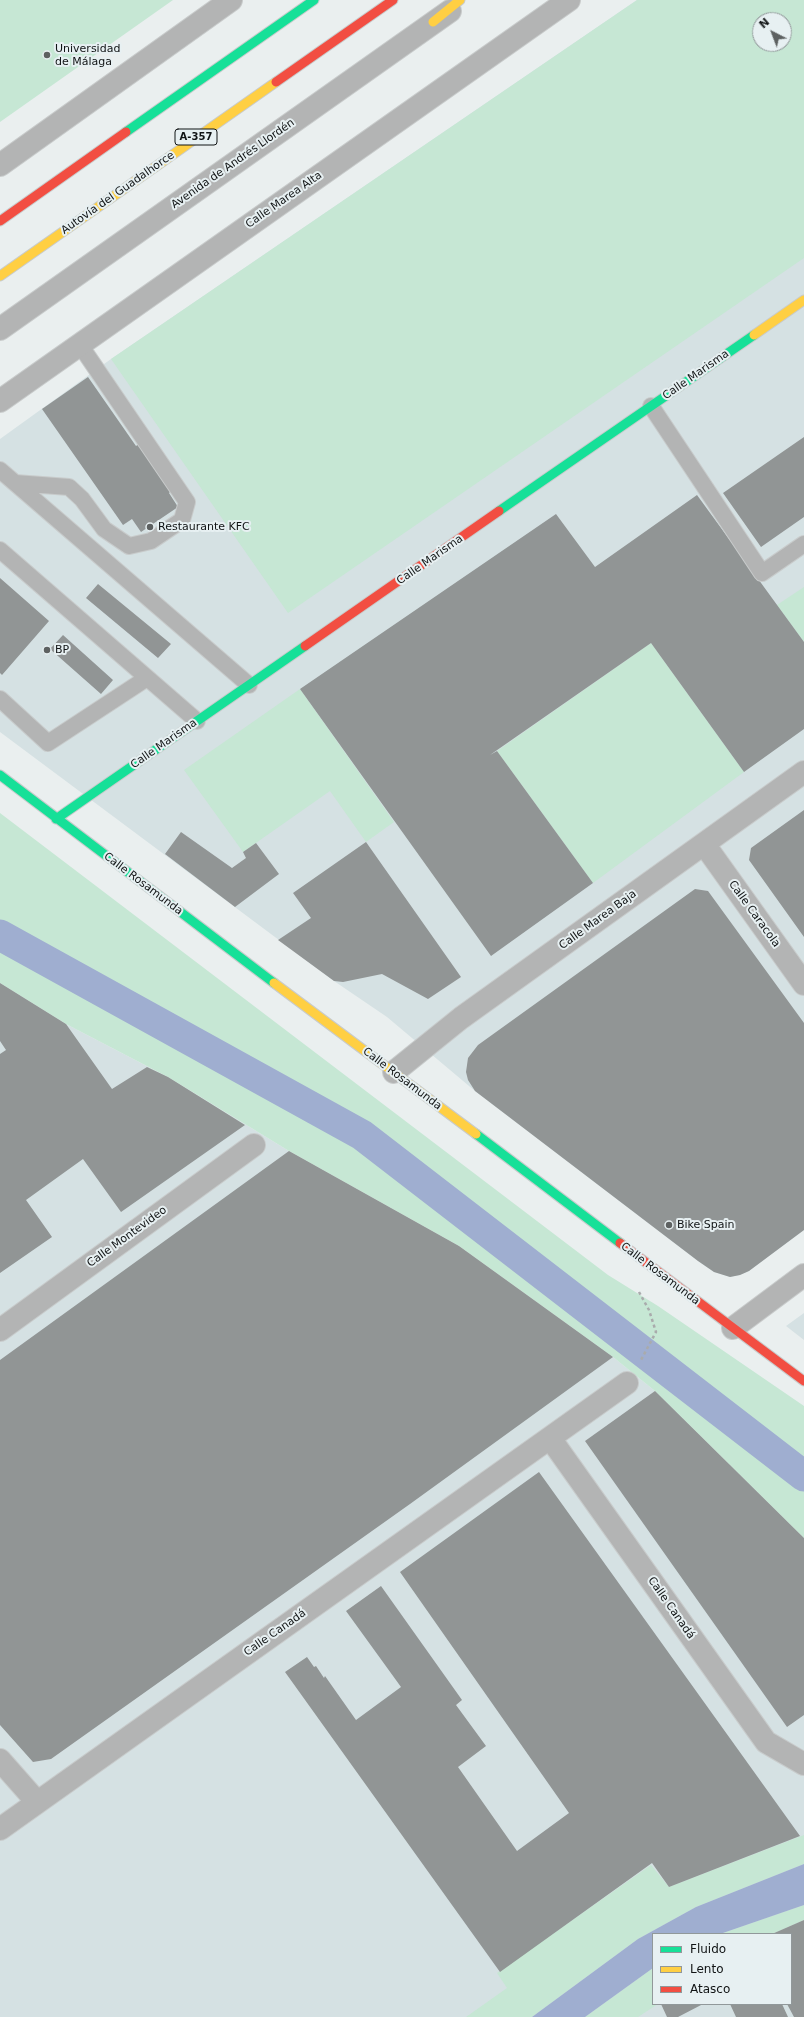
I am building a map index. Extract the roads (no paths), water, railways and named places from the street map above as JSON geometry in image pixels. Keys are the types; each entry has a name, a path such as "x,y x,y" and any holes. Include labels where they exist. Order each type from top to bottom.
{"main road":[{"path":"0,221 314,0"},
{"name":"Autovía del Guadalhorce","path":"0,276 393,0"},
{"path":"433,22 460,0"},
{"name":"Calle Marisma","path":"56,819 804,300"},
{"name":"Calle Rosamunda","path":"0,775 56,819 804,1382"}],"street":[{"path":"0,165 231,0"},
{"name":"Avenida de Andrés Llordén","path":"0,329 433,22 468,0"},
{"name":"Calle Marea Alta","path":"0,401 569,0"},
{"name":"Calle Marea Baja","path":"394,1072 461,1018 804,772"},
{"name":"Calle Caracola","path":"704,844 804,984"},
{"name":"Calle Montevideo","path":"0,1330 254,1145"},
{"path":"733,1328 804,1275"},
{"name":"Calle Canadá","path":"0,1829 627,1383"},
{"name":"Calle Canadá","path":"550,1438 766,1742 804,1764"},
{"path":"0,1760 37,1802"}],"lane":[{"path":"15,483 70,487 82,499 104,529 129,546 151,541 182,520 187,502 80,345"},
{"path":"650,406 762,573 804,544"},
{"path":"0,470 249,685"},
{"path":"0,550 197,722"},
{"path":"0,699 48,743 147,678"}],"water":[{"path":"804,1864 804,1905 723,1933 652,1933 652,1969 585,2017 532,2017 638,1939 696,1907"}],"waterway":[{"path":"0,935 362,1135 804,1476"}],"place":[{"name":"Universidad de Málaga","path":"47,55"},
{"name":"Restaurante KFC","path":"150,527"},
{"name":"BP","path":"47,650"},
{"name":"Bike Spain","path":"669,1225"}]}
